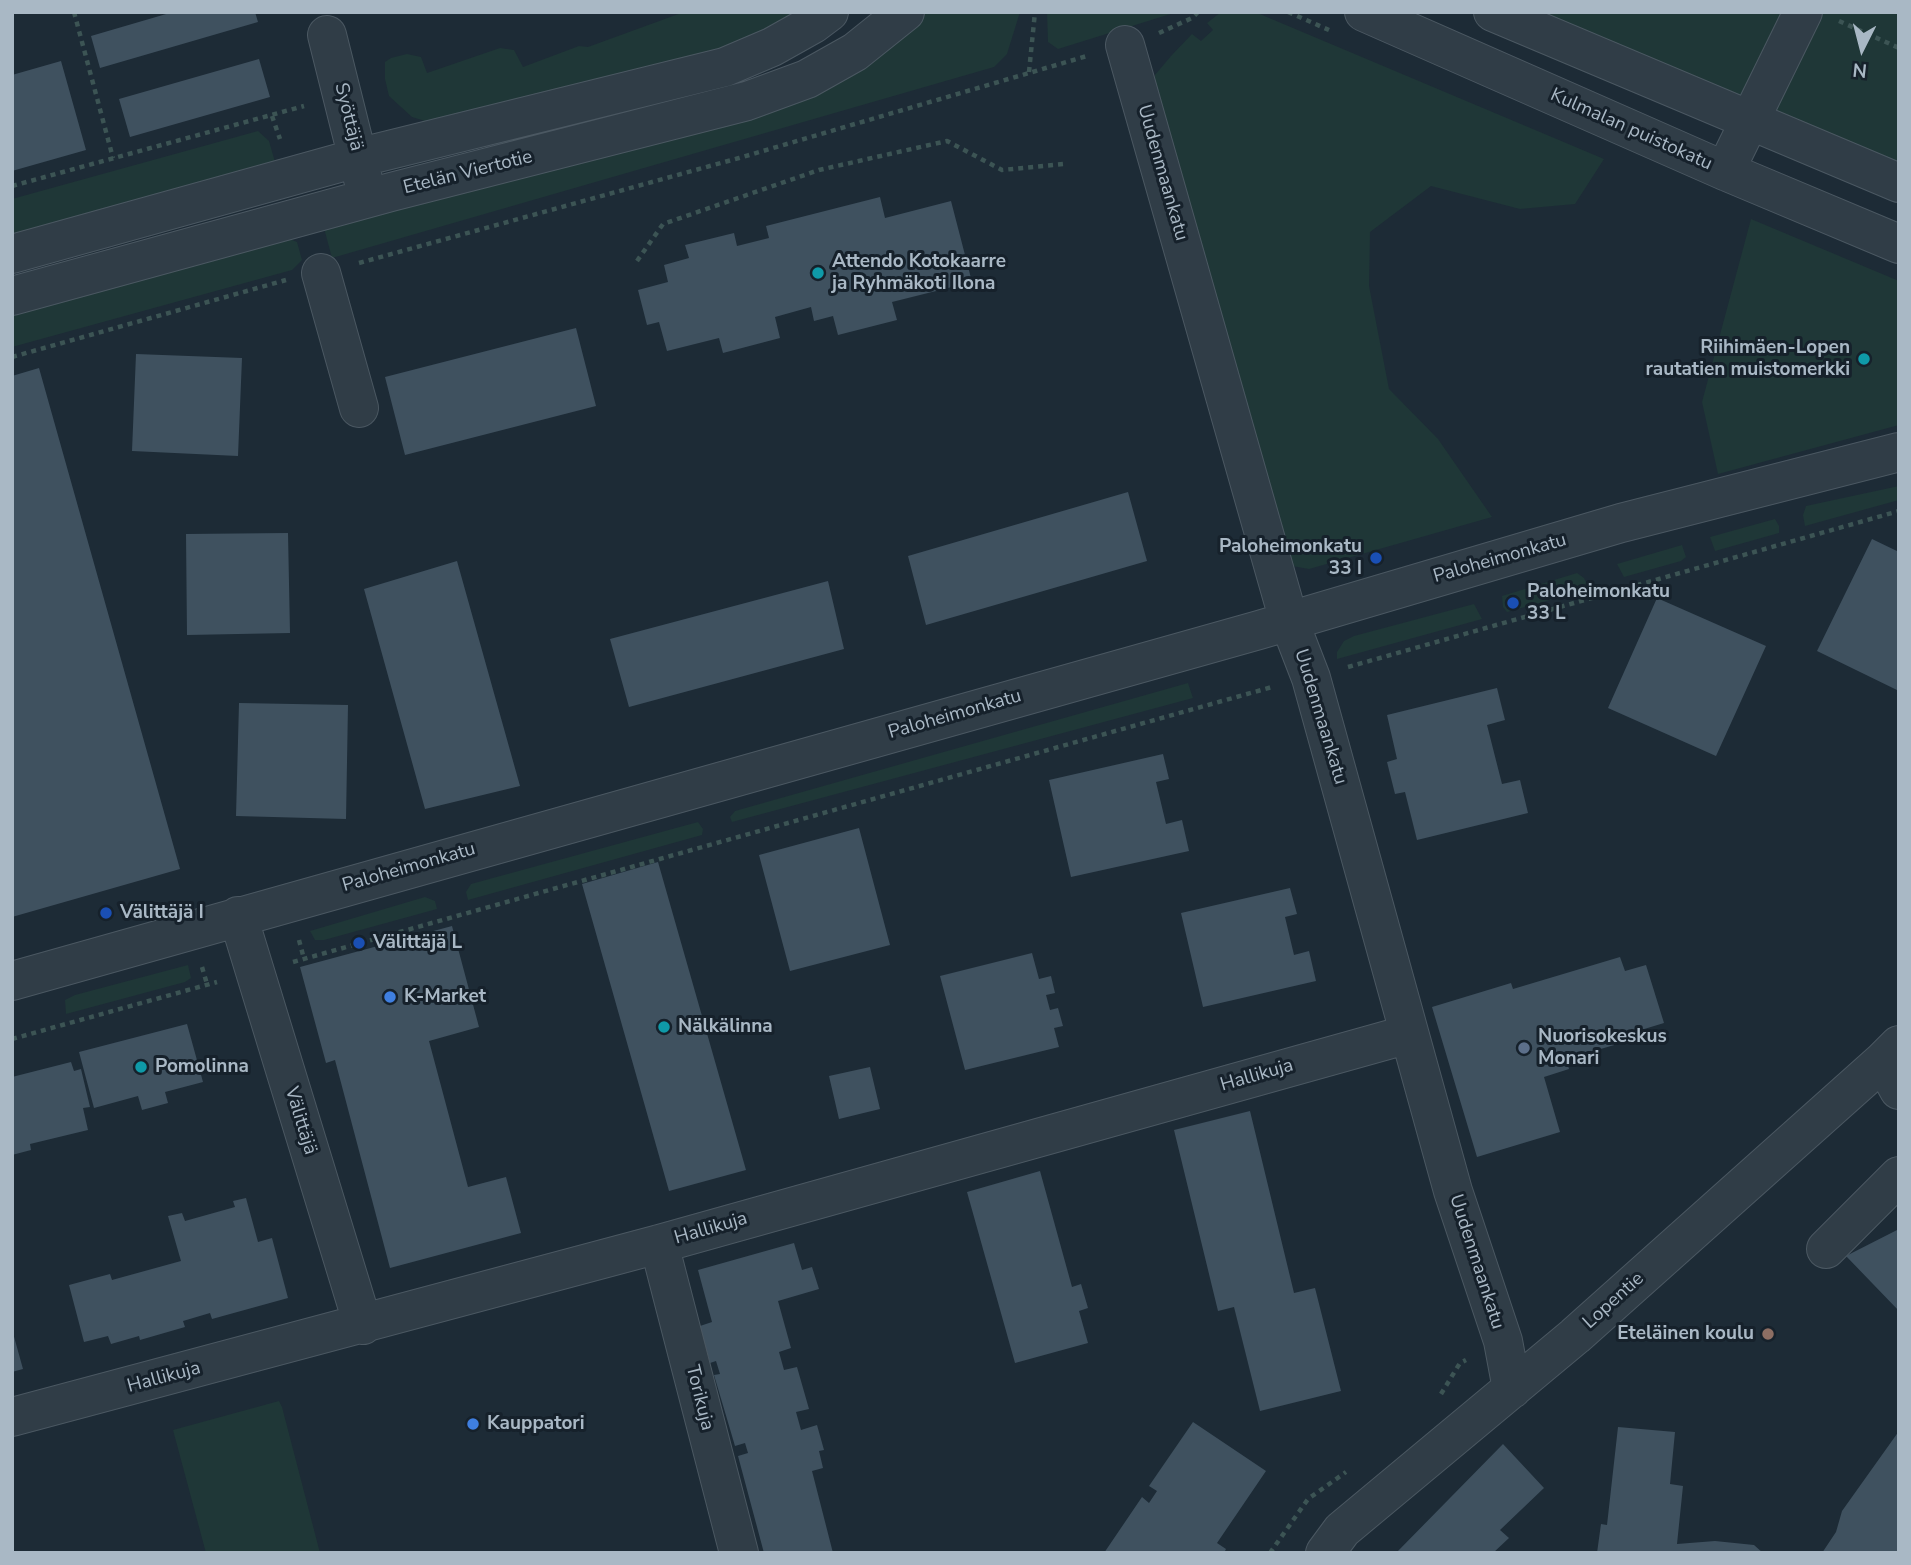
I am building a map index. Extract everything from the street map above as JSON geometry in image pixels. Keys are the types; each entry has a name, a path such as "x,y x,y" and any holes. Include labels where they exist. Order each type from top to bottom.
{"street":[{"path":"12,254 357,158 725,67 772,47 829,12"},
{"name":"Etelän Viertotie","path":"12,296 368,199 747,101 807,79 855,52 905,12"},
{"name":"Kulmalan puistokatu","path":"1364,12 1899,244"},
{"path":"1493,12 1899,183"},
{"path":"1724,170 1749,119 1816,15"},
{"name":"Syöttäjä","path":"327,35 368,199"},
{"name":"Uudenmaankatu","path":"1125,46 1289,621 1311,678 1452,1191 1503,1341 1512,1389"},
{"path":"321,274 359,408"},
{"name":"Paloheimonkatu","path":"12,981 1289,621 1620,523 1899,452"},
{"name":"Välittäjä","path":"238,916 363,1325"},
{"name":"Hallikuja","path":"12,1418 659,1244 1409,1034"},
{"name":"Lopentie","path":"1325,1553 1342,1530 1894,1065"},
{"path":"1826,1249 1899,1176"},
{"name":"Torikuja","path":"659,1244 739,1553"}],"path":[{"path":"74,12 113,158"},
{"path":"1029,72 1035,12"},
{"path":"1816,15 1899,48"},
{"path":"12,357 739,158 1125,46"},
{"path":"12,186 272,116 342,94"},
{"path":"637,261 663,224 832,167 947,141 1002,170 1063,164"},
{"path":"12,1039 1311,678 1899,511"}],"green space":[{"path":"684,12 810,12 750,43 449,121 425,121 412,117 389,96 385,62 391,58 407,54 421,57 427,73 500,48 514,50 523,67"},
{"path":"927,12 1020,12 1007,54 994,67 332,258 324,228 755,111 922,18"},
{"path":"1047,12 1177,12 1058,49 1048,42"},
{"path":"1221,12 1255,12 1604,159 1575,204 1520,209 1431,186 1370,232 1369,286 1389,389 1438,439 1492,517 1309,569 1292,566 1153,91 1155,75 1171,56 1192,34 1201,41 1213,30 1207,23"},
{"path":"1534,12 1899,12 1899,167"},
{"path":"258,131 269,141 275,162 12,238 12,199"},
{"path":"1751,219 1899,281 1899,425 1718,474 1702,402"},
{"path":"287,238 297,242 302,260 292,270 12,347 12,315"},
{"path":"1899,486 1899,500 1805,526 1803,515 1806,506"},
{"path":"1775,519 1779,533 1715,551 1710,537"},
{"path":"1682,545 1686,557 1681,561 1624,577 1617,564"},
{"path":"1577,573 1584,578 1589,589 1507,612 1503,607 1502,596"},
{"path":"1474,604 1482,619 1337,659 1337,652 1344,641 1354,636"},
{"path":"1188,683 1193,698 732,822 730,817 735,811"},
{"path":"698,822 703,829 702,835 468,900 466,892 471,884"},
{"path":"425,897 435,901 437,909 324,940 315,940 310,931"},
{"path":"188,965 191,978 185,982 66,1014 65,1000 75,995"},
{"path":"279,1401 320,1553 206,1553 173,1430"}],"building":[{"path":"173,12 255,12 258,22 100,68 91,36"},
{"path":"259,59 270,97 130,137 119,99"},
{"path":"61,61 86,150 12,171 12,75"},
{"name":"Attendo Kotokaarre ja Ryhmäkoti Ilona","path":"880,197 885,218 951,201 972,282 892,302 897,320 838,335 833,316 814,321 811,307 775,317 780,338 723,353 719,338 667,351 659,322 647,325 638,290 668,282 664,265 689,258 685,245 734,233 737,246 769,238 766,226"},
{"path":"576,328 596,406 405,455 385,377"},
{"path":"136,354 242,358 238,456 132,451"},
{"path":"39,368 180,869 12,917 12,376"},
{"path":"1128,492 1147,561 926,625 908,556"},
{"path":"288,533 290,633 187,635 186,534"},
{"path":"1872,539 1899,552 1899,691 1817,651"},
{"path":"457,561 520,786 425,809 364,589"},
{"path":"828,581 844,649 629,707 610,639"},
{"path":"1657,598 1766,646 1716,756 1608,708"},
{"path":"1497,688 1505,720 1487,725 1502,784 1520,780 1528,813 1417,840 1405,792 1395,794 1387,762 1397,759 1387,715"},
{"path":"239,703 348,705 346,819 236,816"},
{"path":"1163,754 1169,779 1156,782 1166,824 1182,820 1189,851 1071,877 1049,780"},
{"path":"859,828 890,945 790,971 759,855"},
{"name":"Nälkälinna","path":"658,862 746,1170 669,1191 582,884"},
{"path":"1290,888 1297,914 1285,917 1294,955 1309,951 1316,981 1203,1007 1181,913"},
{"path":"452,926 479,1027 429,1041 468,1187 506,1177 521,1233 390,1268 335,1060 326,1063 300,967"},
{"path":"1032,953 1039,979 1051,976 1055,993 1046,995 1050,1010 1058,1008 1063,1026 1054,1028 1059,1047 965,1070 940,976"},
{"name":"Nuorisokeskus Monari","path":"1620,957 1625,971 1646,965 1664,1023 1641,1030 1642,1037 1566,1059 1569,1069 1544,1077 1560,1132 1477,1157 1432,1007 1511,983 1513,989"},
{"name":"Pomolinna","path":"187,1024 203,1082 165,1092 168,1103 142,1110 138,1096 94,1108 79,1052"},
{"path":"71,1062 74,1071 81,1069 90,1107 83,1108 88,1130 30,1144 31,1150 12,1155 12,1077"},
{"path":"870,1067 880,1109 839,1119 829,1076"},
{"path":"1250,1111 1294,1293 1315,1288 1341,1391 1260,1411 1234,1307 1218,1311 1174,1130"},
{"path":"1040,1171 1072,1287 1081,1284 1088,1308 1079,1311 1088,1343 1015,1363 967,1192"},
{"path":"246,1198 258,1242 272,1238 288,1298 212,1319 210,1313 183,1321 185,1327 140,1340 139,1336 111,1344 108,1336 84,1342 69,1285 110,1274 112,1280 181,1261 168,1216 182,1213 185,1221 235,1207 233,1201"},
{"path":"1899,1229 1899,1311 1846,1256"},
{"path":"794,1243 802,1270 812,1267 819,1289 778,1301 791,1348 779,1352 784,1370 797,1367 809,1409 796,1412 801,1430 817,1425 824,1450 819,1451 823,1468 812,1471 833,1553 764,1553 738,1456 748,1453 745,1443 735,1446 714,1375 720,1374 716,1361 710,1363 700,1326 712,1322 698,1270"},
{"path":"12,1334 23,1369 12,1372"},
{"path":"1193,1422 1266,1471 1217,1543 1226,1549 1224,1553 1104,1553 1142,1497 1149,1503 1157,1491 1149,1486"},
{"path":"1618,1427 1675,1432 1670,1484 1683,1486 1677,1544 1715,1541 1754,1545 1763,1553 1597,1553 1601,1524 1607,1525"},
{"path":"1899,1431 1899,1553 1822,1553 1836,1532 1842,1511"},
{"path":"1503,1444 1544,1488 1500,1530 1509,1538 1493,1553 1396,1553"}],"place":[{"name":"Attendo Kotokaarre ja Ryhmäkoti Ilona","path":"818,273"},
{"name":"Riihimäen-Lopen rautatien muistomerkki","path":"1864,359"},
{"name":"Paloheimonkatu 33 I","path":"1376,558"},
{"name":"Paloheimonkatu 33 L","path":"1513,603"},
{"name":"Välittäjä I","path":"106,913"},
{"name":"Välittäjä L","path":"359,943"},
{"name":"K-Market","path":"390,997"},
{"name":"Nälkälinna","path":"664,1027"},
{"name":"Nuorisokeskus Monari","path":"1524,1048"},
{"name":"Pomolinna","path":"141,1067"},
{"name":"Eteläinen koulu","path":"1768,1334"},
{"name":"Kauppatori","path":"473,1424"}]}
